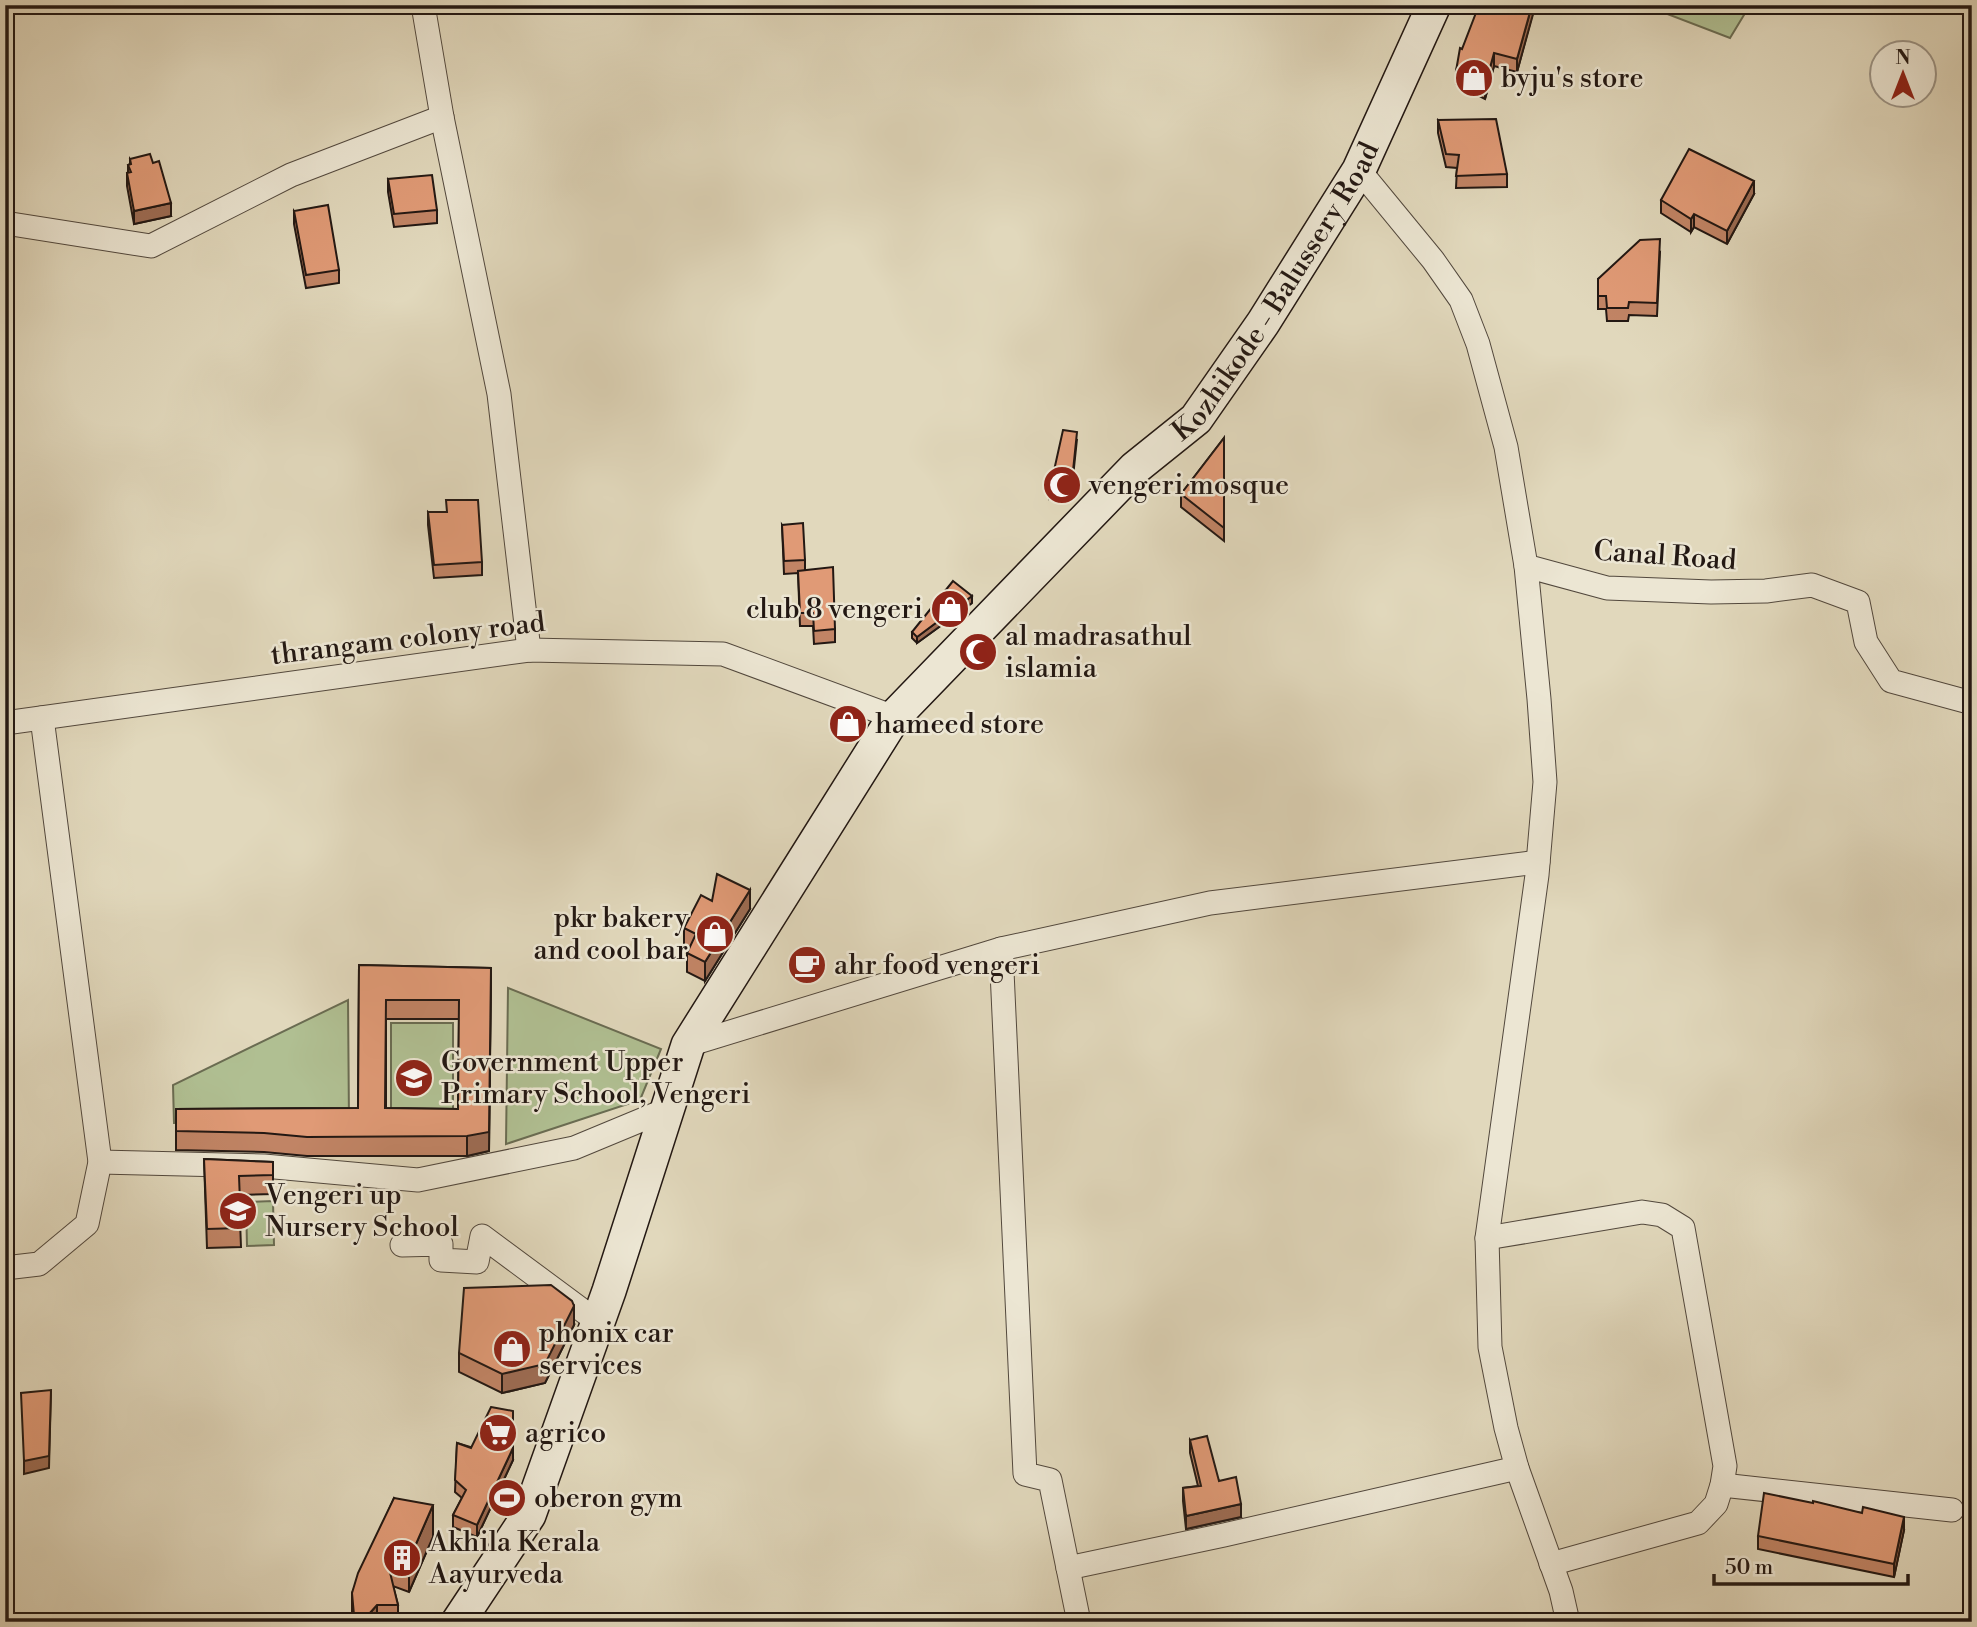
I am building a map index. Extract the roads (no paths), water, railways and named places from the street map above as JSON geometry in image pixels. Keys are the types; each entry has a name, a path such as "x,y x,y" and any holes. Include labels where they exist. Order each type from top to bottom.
{"main road":[{"name":"Kozhikode - Balussery Road","path":"458,1622 529,1515 598,1322 688,1045 894,717 1135,468 1196,419 1263,323 1359,170 1434,5"}],"street":[{"path":"423,5 442,117 499,394 529,650"},
{"path":"5,223 151,246 291,175 442,117"},
{"path":"1359,170 1433,260 1461,300 1478,344 1506,447 1526,566 1545,782 1538,862 1487,1238 1490,1347 1517,1468 1568,1622"},
{"name":"Canal Road","path":"1526,566 1607,588 1752,592 1812,585 1858,602 1866,642 1891,681 1972,703"},
{"name":"thrangam colony road","path":"5,723 529,650 723,654 894,717"},
{"path":"5,1268 39,1264 87,1224 100,1163 43,718"},
{"path":"688,1045 1001,949 1210,903 1538,862"},
{"path":"1001,949 1025,1474 1050,1480 1079,1622"},
{"path":"100,1163 264,1166 418,1180 574,1148 667,1109"},
{"path":"1487,1238 1642,1212 1662,1215 1684,1228 1725,1466 1716,1504 1698,1523 1551,1564"},
{"path":"402,1245 441,1244 441,1260 477,1262 482,1236 598,1322"},
{"path":"1068,1567 1224,1535 1517,1468"},
{"path":"1722,1485 1952,1510"}],"place":[{"name":"byju's store","path":"1474,78"},
{"name":"vengeri mosque","path":"1062,485"},
{"name":"club 8 vengeri","path":"950,609"},
{"name":"al madrasathul islamia","path":"978,652"},
{"name":"hameed store","path":"848,724"},
{"name":"pkr bakery and cool bar","path":"715,934"},
{"name":"ahr food vengeri","path":"807,965"},
{"name":"Government Upper Primary School, Vengeri","path":"414,1078"},
{"name":"Vengeri up Nursery School","path":"238,1211"},
{"name":"phonix car services","path":"512,1349"},
{"name":"agrico","path":"498,1433"},
{"name":"oberon gym","path":"507,1498"},
{"name":"Akhila Kerala Aayurveda","path":"402,1558"}]}
